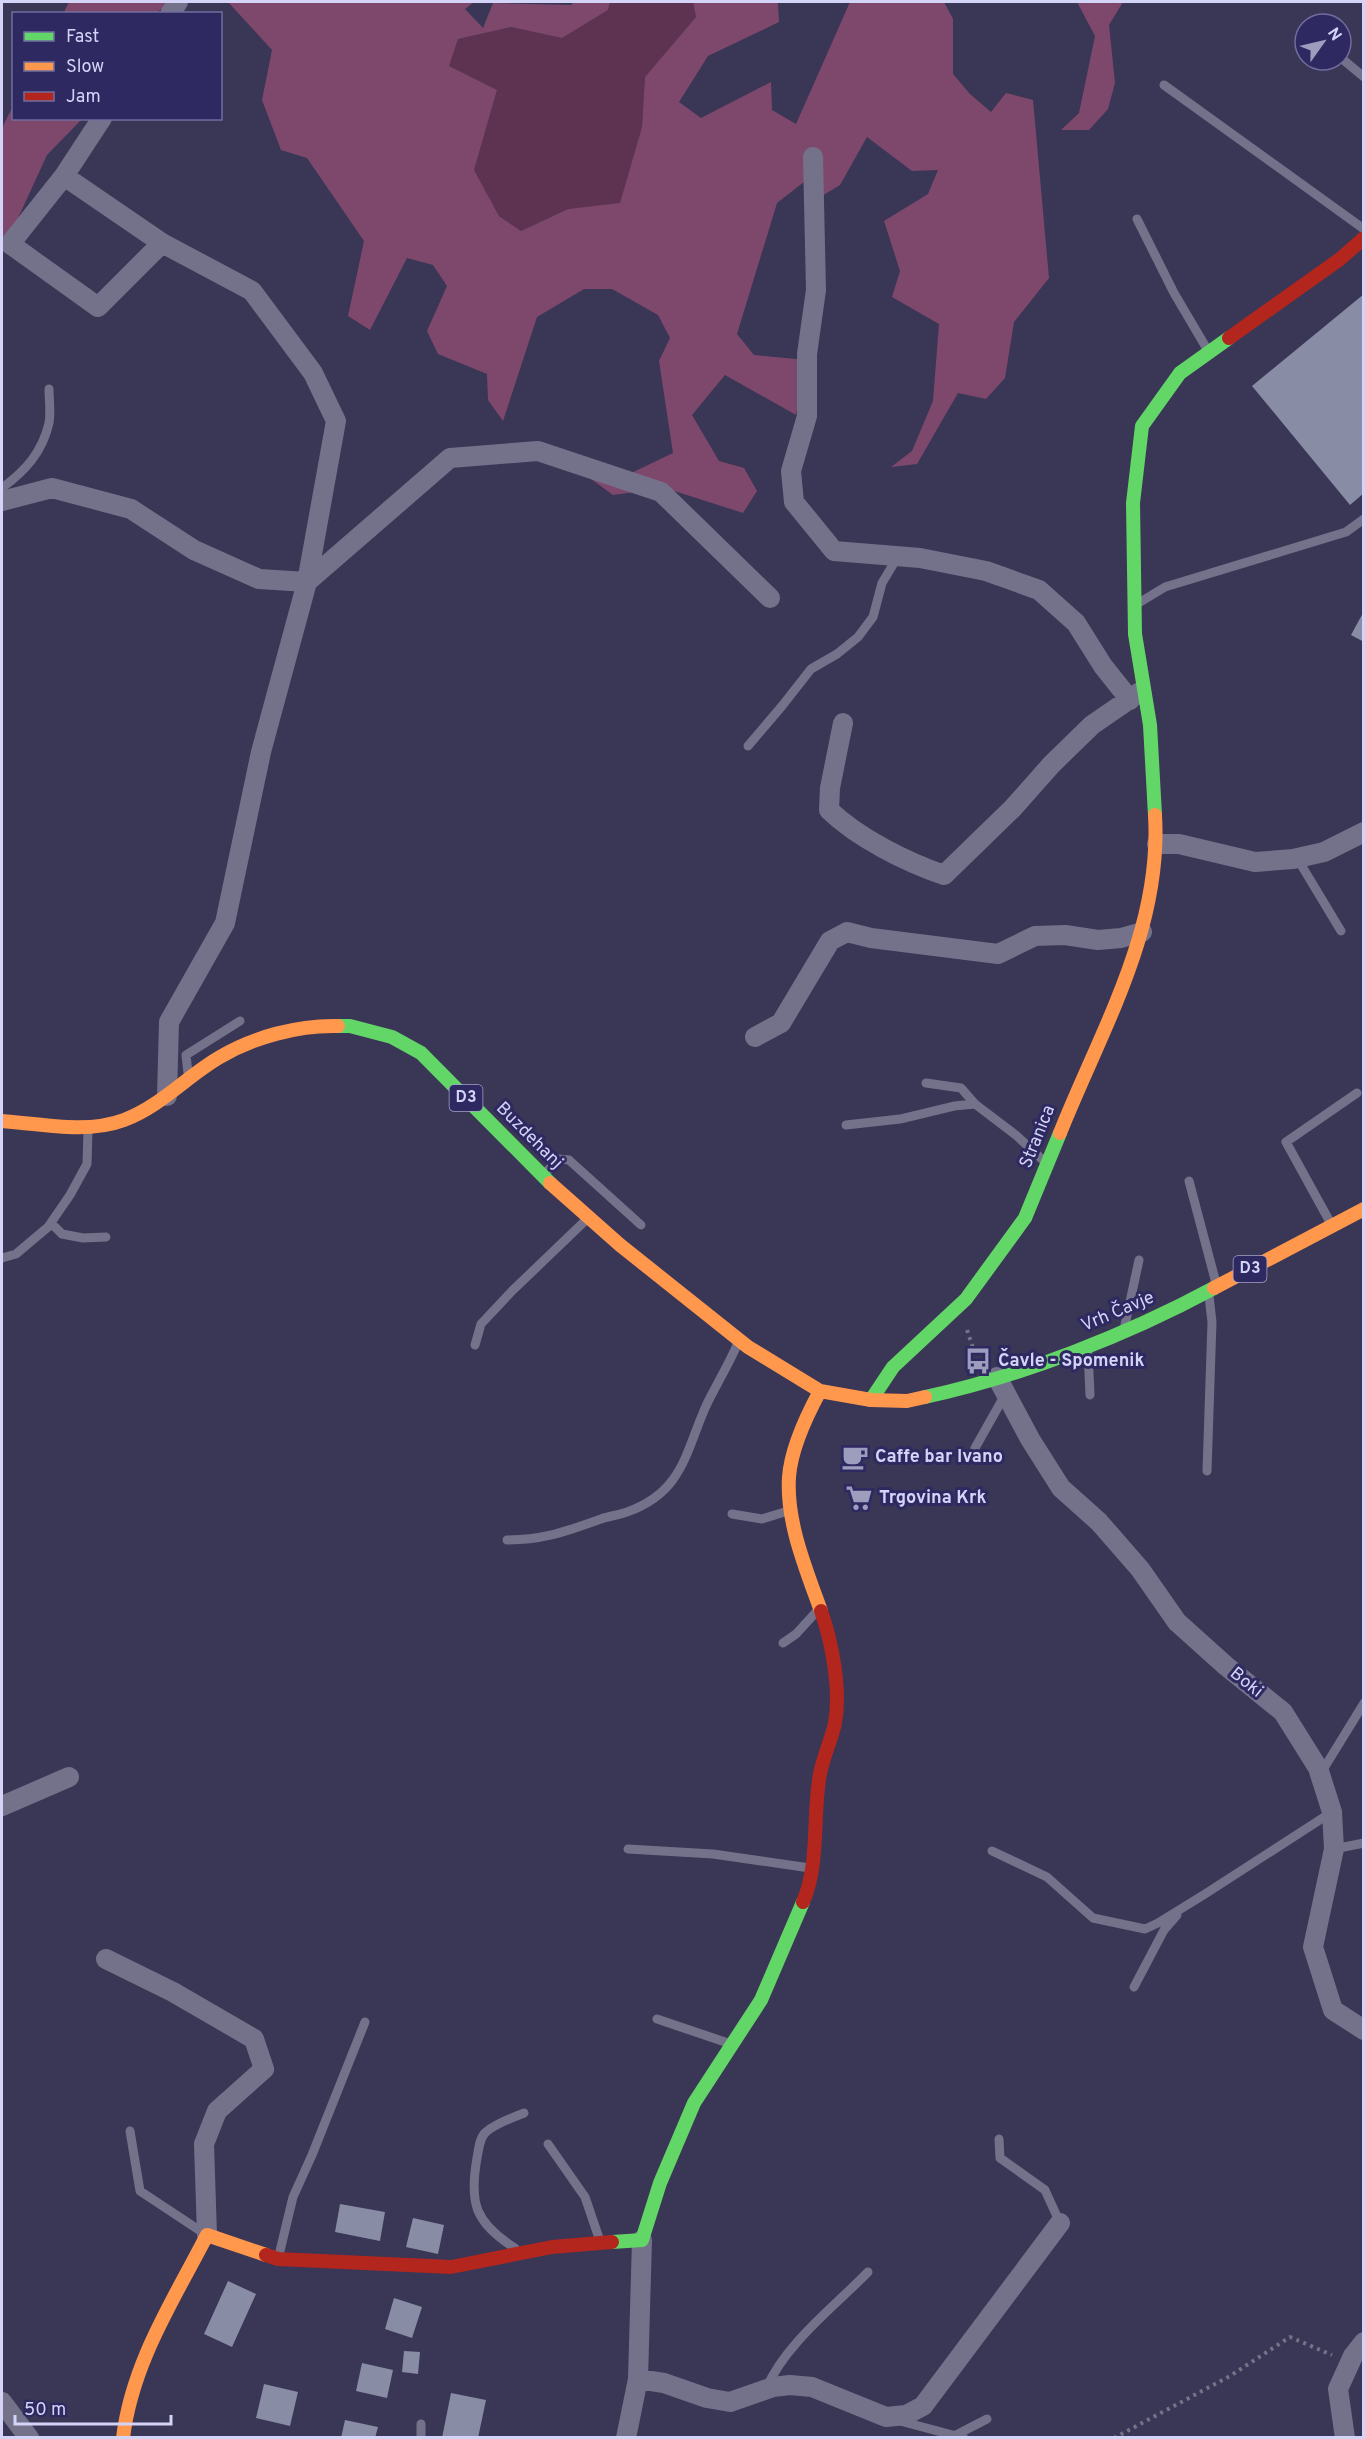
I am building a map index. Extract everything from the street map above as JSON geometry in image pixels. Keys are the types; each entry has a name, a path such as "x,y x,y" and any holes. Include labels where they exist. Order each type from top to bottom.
{"street":[{"path":"101,120 64,176 10,244 98,307 162,243"},
{"path":"813,157 816,290 807,354 807,416 791,471 794,502 834,551 897,558 920,558 986,571 1039,590 1076,623 1103,666 1137,694 1092,725 1051,765 1012,809 944,875 920,866 876,842 842,822 829,810 830,789 843,723"},
{"path":"64,176 162,243 252,291 313,373 336,421 306,582 261,752 225,923 169,1022 167,1096"},
{"name":"Stranica","path":"871,1400 893,1367 966,1299 1025,1218 1071,1105 1115,1009 1142,932 1157,844 1150,725 1137,694 1133,503 1142,426 1180,373 1340,259 1364,238"},
{"path":"2,501 52,488 131,509 194,550 259,579 306,582 450,458 537,451 661,492 770,598"},
{"path":"1157,844 1179,844 1255,862 1297,858 1324,852 1364,832"},
{"path":"755,1037 781,1023 830,941 847,932 871,938 998,954 1035,936 1065,935 1098,940 1121,938 1142,932"},
{"name":"Buzdehanj","path":"2,1121 88,1127 124,1120 167,1096 220,1058 276,1033 315,1025 350,1026 393,1037 421,1053 542,1176 589,1218 738,1340 785,1372 819,1391 871,1400"},
{"name":"Vrh Čavje","path":"871,1400 907,1401 1001,1385 1037,1365 1124,1331 1213,1288 1364,1209"},
{"name":"Boki","path":"1001,1385 1061,1488 1100,1522 1140,1569 1177,1622 1226,1666 1283,1712 1320,1773 1332,1812 1334,1849 1314,1947 1333,2010 1364,2030"},
{"path":"626,2438 638,2379 642,2240 660,2182 694,2103 761,2000 810,1885 819,1778 835,1722 835,1681 831,1639 805,1567 791,1510 789,1476 802,1423 819,1391"},
{"path":"2,1806 69,1777"},
{"path":"106,1959 173,1992 254,2039 264,2069 217,2111 204,2144 207,2235 168,2304 142,2360 123,2418 123,2438"},
{"path":"638,2379 664,2383 707,2398 730,2402 766,2389 790,2385 812,2387 886,2417 906,2415 923,2406 1060,2223"},
{"path":"207,2235 278,2259 451,2267 552,2247 642,2240"},
{"path":"1345,2438 1338,2389 1350,2362 1364,2342"},
{"path":"2,2402 29,2438"}],"lane":[{"path":"1164,85 1364,229"},
{"path":"1137,219 1174,293 1209,352"},
{"path":"2,489 24,471 38,450 49,423 49,389"},
{"path":"1134,606 1165,587 1346,532 1364,519"},
{"path":"748,746 811,669 837,654 858,637 873,617 882,583 897,558"},
{"path":"1297,858 1341,931"},
{"path":"189,1080 186,1055 240,1022"},
{"path":"926,1083 961,1088 975,1104 1017,1136 1047,1164"},
{"path":"1333,1227 1286,1142 1358,1093"},
{"path":"846,1125 900,1119 954,1106 975,1104"},
{"path":"2,1258 16,1254 51,1223 70,1196 87,1164 88,1127"},
{"path":"542,1176 559,1159 569,1160 641,1225"},
{"path":"1189,1181 1213,1288 1207,1471"},
{"path":"475,1345 482,1324 495,1308 589,1218"},
{"path":"51,1223 62,1234 83,1238 106,1237"},
{"path":"1124,1331 1139,1260"},
{"path":"507,1540 534,1540 571,1531 628,1512 655,1497 673,1481 685,1462 707,1406 729,1366 738,1340"},
{"path":"1088,1345 1090,1395"},
{"path":"975,1448 1001,1385"},
{"path":"732,1515 762,1519 791,1510"},
{"path":"783,1643 820,1608"},
{"path":"1320,1773 1364,1703"},
{"path":"992,1851 1047,1877 1093,1918 1145,1929 1182,1909 1332,1812"},
{"path":"1334,1849 1364,1843"},
{"path":"628,1850 713,1854 812,1868"},
{"path":"1134,1987 1164,1930 1182,1909"},
{"path":"657,2019 732,2045"},
{"path":"278,2259 293,2197 365,2022"},
{"path":"524,2113 499,2123 486,2132 481,2140 473,2192 478,2215 495,2235 524,2253"},
{"path":"130,2131 140,2191 207,2235"},
{"path":"999,2139 1000,2158 1045,2190 1060,2223"},
{"path":"548,2144 585,2197 600,2243"},
{"path":"766,2389 774,2370 808,2330 868,2272"},
{"path":"886,2417 960,2436 987,2419"},
{"path":"421,2424 421,2438"}],"path":[{"path":"965,1325 976,1358"},
{"path":"1114,2438 1230,2376 1290,2337 1350,2362"}],"shaded area":[{"path":"69,2 171,2 157,12 64,12"},
{"path":"228,2 474,2 465,9 483,28 493,3 571,5 574,2 610,2 608,10 562,38 511,27 458,39 449,66 497,90 474,170 499,216 521,231 568,209 620,203 642,127 645,77 696,17 693,2 778,2 779,22 708,56 679,102 701,118 771,82 772,110 796,124 850,2 944,2 953,19 953,74 970,94 991,112 1006,93 1033,100 1049,278 1014,322 1005,378 986,399 958,393 917,464 891,467 912,451 933,401 939,324 892,297 900,271 884,221 928,194 938,170 912,171 867,137 840,185 817,199 818,171 777,203 737,334 754,355 806,360 796,415 725,375 692,415 719,461 744,468 757,491 743,513 665,488 613,495 573,466 625,476 673,453 659,361 670,338 658,315 612,289 584,289 537,317 503,421 488,400 487,374 438,354 427,331 447,286 433,265 407,258 370,330 348,316 364,241 307,158 281,150 262,100 272,50"},
{"path":"610,2 693,2 696,17 645,77 642,127 620,204 568,209 521,231 499,216 474,170 497,90 449,66 458,39 511,27 562,38 608,10"},
{"path":"1077,2 1123,2 1109,25 1115,83 1108,109 1089,130 1061,130 1079,113 1095,36"},
{"path":"12,108 12,120 81,120 47,155 2,253 2,128"}],"building":[{"path":"1364,294 1364,493 1350,505 1252,386"},
{"path":"1364,611 1364,642 1351,635"},
{"path":"340,2204 385,2212 380,2241 335,2232"},
{"path":"413,2218 444,2225 438,2254 406,2247"},
{"path":"228,2281 256,2294 232,2347 204,2334"},
{"path":"394,2298 422,2307 412,2338 385,2329"},
{"path":"404,2351 420,2352 418,2374 402,2372"},
{"path":"362,2363 393,2370 387,2398 356,2391"},
{"path":"264,2384 298,2392 290,2426 256,2418"},
{"path":"451,2393 486,2400 478,2438 442,2438"},
{"path":"345,2420 378,2427 375,2438 341,2438"}],"traffic: fast":[{"path":"1155,815 1150,725 1135,634 1133,503 1142,426 1180,373 1229,338"},
{"path":"338,1026 350,1026 392,1037 421,1053 550,1183"},
{"path":"871,1400 893,1367 966,1299 1025,1218 1060,1133"},
{"path":"925,1397 1036,1366 1110,1338 1214,1288"},
{"path":"612,2242 642,2240 660,2183 694,2103 761,2000 803,1902"}],"traffic: slow":[{"path":"1060,1133 1126,978 1139,939 1149,899 1155,857 1155,815"},
{"path":"2,1121 64,1127 110,1124 150,1107 233,1050 262,1038 292,1030 338,1026"},
{"path":"550,1183 620,1245 748,1347 820,1391 871,1400 907,1401 925,1397"},
{"path":"1214,1288 1364,1209"},
{"path":"820,1391 796,1444 790,1466 789,1494 798,1545 821,1611"},
{"path":"123,2438 135,2384 145,2358 168,2308 207,2235 266,2255"}],"traffic: jam":[{"path":"1229,338 1340,259 1364,238"},
{"path":"803,1902 814,1858 820,1773 837,1710 834,1666 829,1637 821,1611"},
{"path":"266,2255 278,2259 451,2267 552,2247 612,2242"}],"place":[{"name":"Čavle - Spomenik","path":"978,1361"},
{"name":"Caffe bar Ivano","path":"855,1457"},
{"name":"Trgovina Krk","path":"859,1498"}]}
